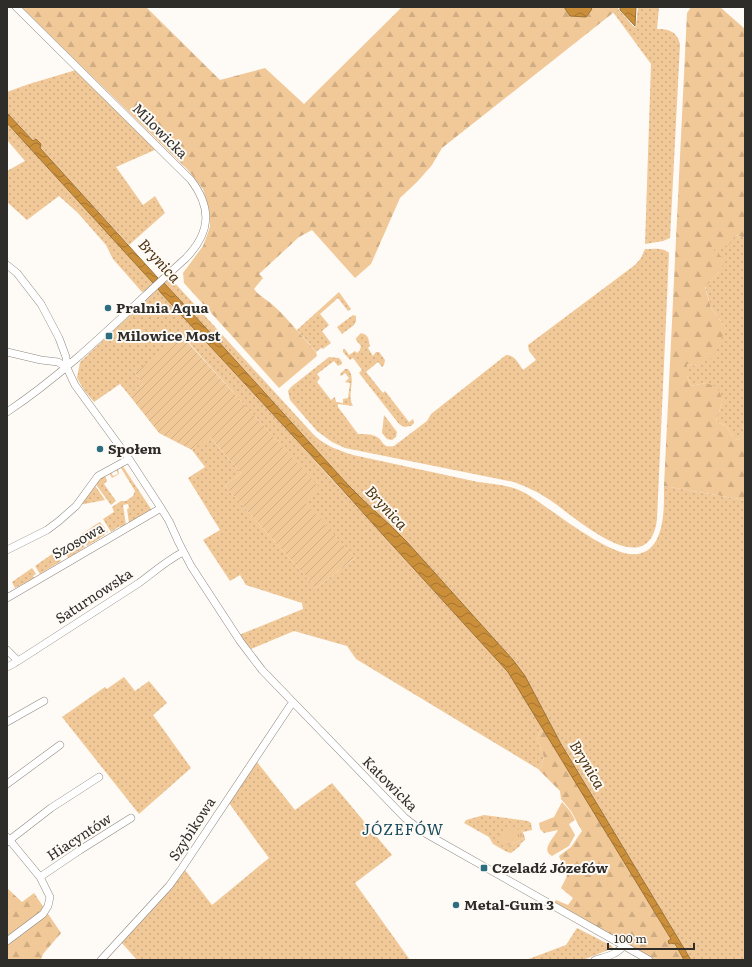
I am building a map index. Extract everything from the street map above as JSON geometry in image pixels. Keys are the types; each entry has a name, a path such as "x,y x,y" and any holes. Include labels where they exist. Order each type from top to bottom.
{"street":[{"name":"Milowicka","path":"7,412 67,368 192,252 202,236 206,214 202,198 198,189 191,180 16,7"},
{"path":"8,269 17,273 41,304 64,350 67,368 78,390 129,459 161,508 169,521 183,552 209,594 242,644 262,670 293,703"},
{"path":"7,352 41,360 58,362 67,368"},
{"path":"7,550 47,530 76,506 98,476 129,459"},
{"name":"Szosowa","path":"7,598 161,508"},
{"name":"Saturnowska","path":"7,667 139,583 159,566 183,552"},
{"path":"7,650 16,662"},
{"path":"7,722 44,701"},
{"name":"Katowicka","path":"293,703 405,818 423,832 649,960"},
{"name":"Szybikowa","path":"101,960 169,886 293,703"},
{"path":"7,784 60,745"},
{"path":"7,941 43,914 48,906 50,897 40,877 8,840 51,808 99,777"},
{"name":"Hiacyntów","path":"40,877 131,818"},
{"path":"595,960 615,953 623,946"}],"green space":[{"path":"21,7 146,7 220,80 265,68 304,104 402,7 618,7 618,9 442,148 432,165 400,198 371,264 355,278 312,230 299,237 259,274 263,278 254,289 286,318 316,352 317,356 279,388 184,283 183,273 203,246 210,227 209,209 203,189 188,170"},
{"path":"638,7 659,7 657,29 672,32 677,36 680,44 670,238 663,241 645,244 651,64 613,12 618,9 634,27 636,26"},
{"path":"691,7 720,7 745,29 745,238 736,235 729,245 713,249 725,260 720,271 705,287 711,308 726,328 714,356 698,366 687,364 687,376 691,386 706,383 717,387 723,400 716,421 726,426 733,437 737,440 745,436 745,500 664,486 687,13"},
{"path":"76,70 157,149 116,167 143,205 155,196 165,213 129,245 40,148 36,139 33,141 7,113 7,92"},
{"path":"7,123 153,283 145,291 142,292 113,259 106,245 78,213 59,196 27,220 7,202 7,171 25,161 7,140"},
{"path":"736,235 745,238 745,422 743,426 745,436 737,440 733,437 726,426 716,421 723,400 706,383 691,386 687,376 687,364 698,366 726,328 711,308 705,286 720,271 713,249"},
{"path":"645,249 661,249 669,253 657,519 651,538 640,547 626,547 610,541 592,531 546,497 514,482 345,448 332,442 317,431 290,400 288,391 291,387 329,357 339,358 342,364 338,366 334,361 317,374 320,378 317,382 331,400 335,397 336,402 343,403 343,399 348,398 350,383 345,382 349,378 345,373 341,376 340,374 345,369 348,369 352,377 351,401 353,406 338,404 338,407 358,434 373,435 378,437 385,445 390,447 394,446 427,421 431,414 506,355 514,358 523,370 536,360 529,351 528,345 635,265 641,258"},
{"path":"169,279 173,281 313,434 322,442 337,449 353,455 478,482 502,485 520,490 597,541 612,549 626,553 638,554 647,550 654,544 659,536 662,526 664,486 745,500 745,960 691,960 561,743 525,676 513,660 407,542 348,485 164,283"},
{"path":"158,289 508,672 544,729 539,733 537,739 544,757 541,767 538,769 356,659 347,646 294,631 251,649 239,635 303,609 302,603 246,585 240,575 230,581 203,540 220,530 188,478 205,467 192,450 209,436 241,473 225,486 316,588 355,558 303,501 318,487 182,335 135,373 143,384 129,395 120,384 94,402 84,390 77,378 80,362"},
{"path":"339,292 351,309 348,311 338,298 320,314 329,325 322,331 331,343 316,352 297,330"},
{"path":"353,315 356,316 354,325 342,334 337,327"},
{"path":"361,333 366,335 368,338 370,346 368,348 373,356 376,352 379,352 385,360 382,367 378,362 366,372 383,393 385,391 409,422 413,419 414,423 411,426 404,427 399,424 359,373 362,370 353,358 350,360 343,352 343,349 345,349 349,355 355,351 357,353 360,350 361,346 356,338"},
{"path":"181,335 319,487 304,501 355,558 316,588 225,486 241,473 210,437 192,450 159,433 129,395 143,384 135,373"},
{"path":"384,415 397,432 396,437 392,440 387,439 382,433"},
{"path":"745,422 745,436 743,426"},
{"path":"122,465 153,512 129,523 127,509 129,508 128,504 123,505 126,525 121,528 120,526 111,532 103,519 114,512 112,507 121,501 126,501 133,496 135,491 121,468 118,469 119,474 112,478 109,473 111,472 113,476 118,474 116,469"},
{"path":"105,475 107,481 104,484 116,501 111,505 94,482"},
{"path":"94,484 105,500 79,505"},
{"path":"100,522 108,532 87,546 80,535"},
{"path":"78,537 85,547 68,558 66,554 62,557 58,551"},
{"path":"55,552 61,561 40,574 35,566"},
{"path":"32,568 36,574 33,576 34,578 15,588 12,582"},
{"path":"124,677 135,691 149,681 167,703 153,715 191,768 139,814 62,717 105,687 107,689"},
{"path":"544,729 671,939 668,941 669,944 671,942 674,944 684,960 655,960 554,903 556,900 568,905 573,898 561,888 567,876 559,856 571,847 582,831 571,811 561,799 560,791 538,769 541,767 544,757 537,739 539,733"},
{"path":"257,762 295,810 332,783 392,855 355,883 410,960 137,960 121,942 185,870 212,905 269,858 229,803"},
{"path":"562,802 570,811 575,820 569,824 575,835 569,846 552,856 547,851 549,844 558,830 544,833 540,829 539,823 554,817"},
{"path":"484,815 528,821 531,823 532,830 523,832 522,830 508,846 525,838 525,840 511,853 507,852 493,844 489,837 464,823 466,820"},
{"path":"507,829 522,830 525,838 508,846 501,841 499,832"},
{"path":"7,888 22,902 34,893 61,933 43,954 41,960 7,960"},
{"path":"577,928 612,946 613,948 583,960 526,960 566,945"}],"water":[{"path":"564,7 590,7 592,9 586,17 570,16"},
{"path":"620,7 636,7 635,26 620,10"},
{"path":"7,113 33,141 36,139 41,144 40,148 158,278 153,283 7,123"},
{"path":"164,283 348,485 407,542 513,660 525,676 561,744 691,960 684,960 675,944 669,944 668,941 671,939 508,672 161,293 158,289"}],"place":[{"name":"Pralnia Aqua","path":"108,308"},
{"name":"Milowice Most","path":"109,336"},
{"name":"Społem","path":"100,449"},
{"name":"Czeladź Józefów","path":"484,868"},
{"name":"Metal-Gum 3","path":"456,905"}],"district":[{"name":"JÓZEFÓW","path":"403,830"}],"water label":[{"name":"Brynica","path":"159,261"},
{"name":"Brynica","path":"386,508"},
{"name":"Brynica","path":"587,765"}]}
